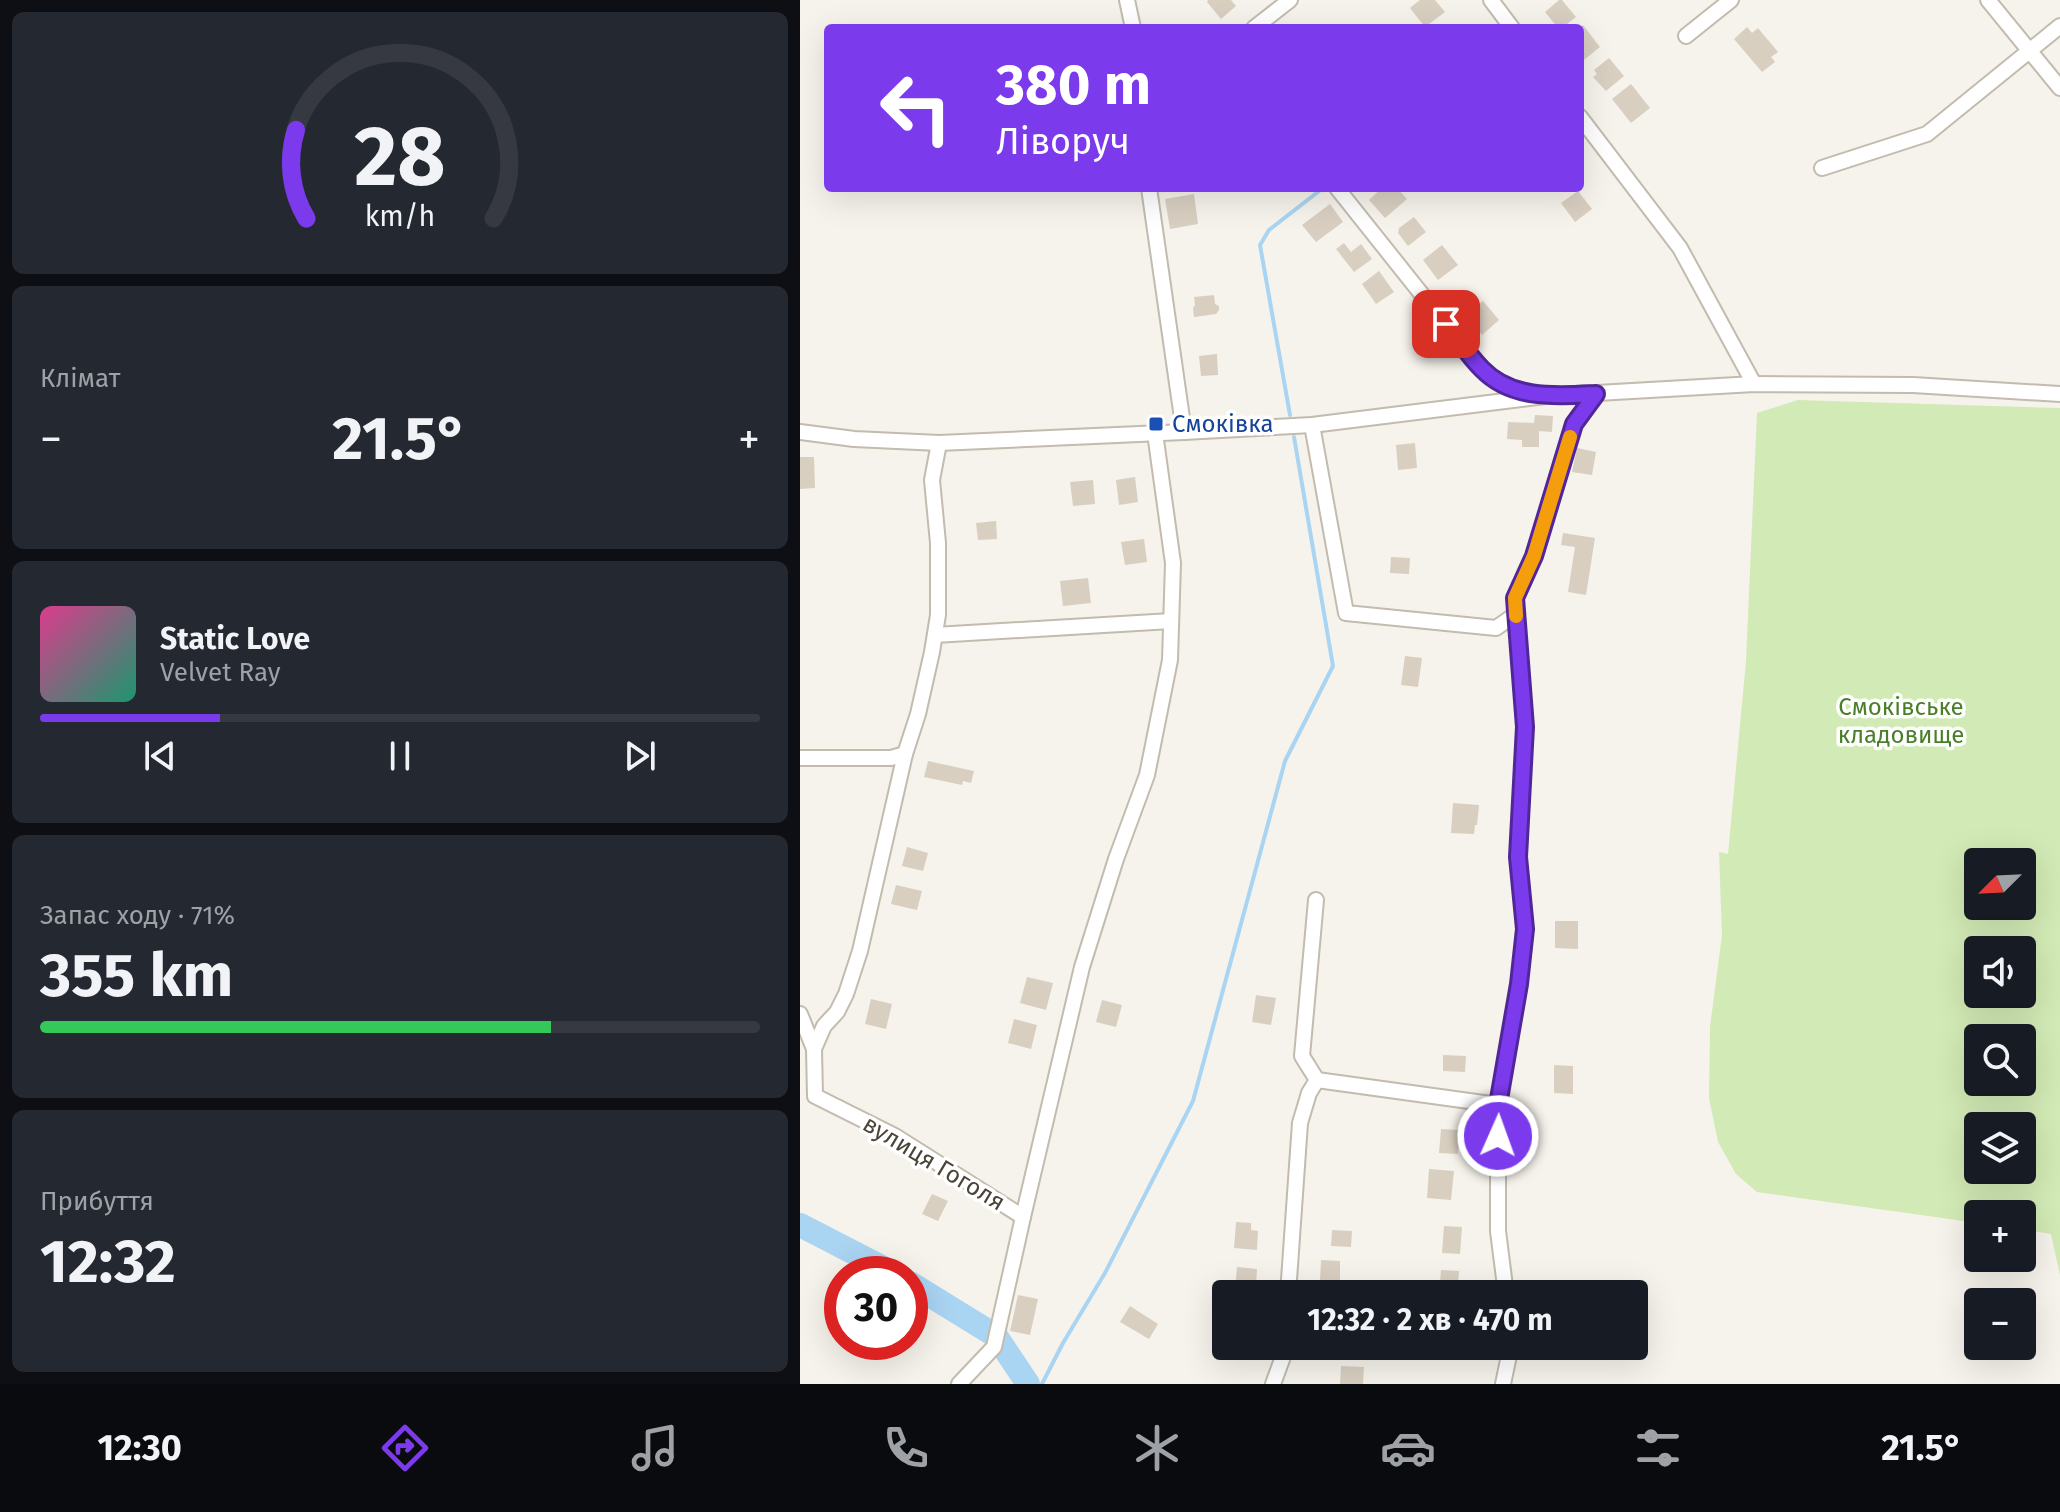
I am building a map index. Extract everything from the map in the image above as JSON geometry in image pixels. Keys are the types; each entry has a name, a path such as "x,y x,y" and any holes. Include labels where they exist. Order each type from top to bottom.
{"street":[{"path":"1127,0 1132,24"},
{"path":"1259,24 1290,0"},
{"path":"1491,0 1509,24"},
{"path":"1686,36 1731,0"},
{"path":"1988,0 2060,88"},
{"path":"1822,168 1927,134 2060,26"},
{"path":"1584,122 1680,248 1754,384"},
{"path":"1150,192 1184,432"},
{"path":"1340,192 1482,370 1503,385 1545,396"},
{"path":"800,432 854,439 939,443 1184,432 1312,425 1545,396 1754,384 1913,385 2060,394"},
{"path":"1504,1280 1498,1231 1498,1105 1519,984 1525,929 1518,857 1525,727 1515,598 1534,556 1574,424 1596,394"},
{"path":"1312,425 1346,613 1496,628 1516,614"},
{"path":"1023,1217 1082,967 1116,859 1147,775 1170,660 1173,563 1155,433"},
{"path":"814,1049 824,1026 837,1012 846,994 860,951 935,635 938,543 932,480 939,443"},
{"path":"935,635 1171,621"},
{"path":"800,758 891,758 905,754"},
{"path":"1316,900 1302,1056 1317,1080"},
{"name":"вулиця Гоголя","path":"800,1014 814,1049 815,1096 895,1136 1023,1217 994,1347 959,1384"},
{"path":"1317,1080 1498,1105"},
{"path":"1289,1280 1300,1123 1309,1093 1317,1080"},
{"path":"1273,1384 1282,1360"},
{"path":"1503,1384 1508,1360"}],"green space":[{"name":"Смоківське кладовище","path":"1798,400 2060,408 2060,1275 2051,1234 2036,1231 2036,1200 1964,1200 1964,1221 1757,1192 1736,1174 1718,1142 1709,1098 1710,1027 1722,935 1719,852 1728,854 1746,661 1757,413"}],"building":[{"path":"1208,0 1231,0 1236,6 1221,19"},
{"path":"1420,0 1435,0 1445,12 1429,24 1423,24 1410,8"},
{"path":"1562,0 1576,17 1567,24 1555,24 1545,12"},
{"path":"1584,26 1600,47 1584,60"},
{"path":"1747,27 1752,33 1758,28 1778,52 1771,57 1775,62 1762,72 1734,39"},
{"path":"1609,58 1624,76 1606,91 1593,77 1597,74 1594,70"},
{"path":"1631,84 1650,108 1631,123 1612,99"},
{"path":"1378,192 1401,192 1407,199 1385,218 1369,200"},
{"path":"1579,192 1592,209 1575,222 1561,203"},
{"path":"1194,194 1198,224 1170,229 1165,199"},
{"path":"1330,204 1343,222 1316,242 1302,225"},
{"path":"1414,217 1426,232 1408,246 1398,233 1399,228"},
{"path":"1344,243 1351,252 1361,244 1372,259 1354,272 1336,249"},
{"path":"1442,245 1458,265 1438,280 1423,260"},
{"path":"1379,271 1394,292 1376,304 1362,284"},
{"path":"1214,295 1215,304 1219,306 1216,314 1194,317 1194,297"},
{"path":"1483,301 1499,320 1482,335 1466,315"},
{"path":"1217,354 1218,375 1201,376 1199,356"},
{"path":"1535,415 1553,416 1552,432 1539,431 1539,447 1522,447 1522,440 1507,439 1508,422 1534,423"},
{"path":"1415,443 1417,468 1398,470 1396,445"},
{"path":"1577,448 1596,452 1592,475 1572,472"},
{"path":"800,457 814,457 815,488 800,489"},
{"path":"1135,477 1138,502 1119,505 1116,480"},
{"path":"1093,480 1095,504 1073,506 1070,482"},
{"path":"996,521 997,539 978,540 976,523"},
{"path":"1563,533 1595,538 1586,595 1568,592 1575,547 1561,545"},
{"path":"1144,539 1147,562 1125,565 1121,542"},
{"path":"1391,557 1410,558 1409,574 1390,573"},
{"path":"1088,578 1091,603 1063,606 1060,581"},
{"path":"1405,656 1422,658 1418,687 1401,685"},
{"path":"928,761 974,771 971,783 963,781 962,785 924,777"},
{"path":"1453,803 1479,805 1474,834 1451,833"},
{"path":"907,847 928,853 923,871 902,866"},
{"path":"896,885 922,891 917,910 891,904"},
{"path":"1555,921 1578,921 1578,949 1555,948"},
{"path":"1027,977 1053,983 1046,1010 1020,1003"},
{"path":"1256,995 1276,998 1271,1025 1252,1022"},
{"path":"871,999 892,1004 886,1029 865,1024"},
{"path":"1102,1000 1122,1005 1116,1027 1096,1022"},
{"path":"1014,1019 1037,1025 1031,1049 1008,1043"},
{"path":"1443,1055 1466,1056 1465,1072 1443,1071"},
{"path":"1554,1065 1573,1066 1573,1094 1554,1093"},
{"path":"1441,1129 1459,1130 1458,1154 1439,1153"},
{"path":"1429,1169 1454,1171 1451,1200 1427,1198"},
{"path":"932,1194 948,1201 938,1221 922,1214"},
{"path":"1236,1222 1251,1223 1251,1230 1258,1231 1257,1250 1234,1248"},
{"path":"1444,1226 1462,1227 1460,1254 1442,1253"},
{"path":"1332,1230 1352,1231 1351,1247 1331,1246"},
{"path":"1321,1260 1340,1261 1340,1280 1320,1280"},
{"path":"1237,1267 1257,1269 1256,1280 1236,1280"},
{"path":"1441,1270 1459,1271 1458,1280 1440,1280"},
{"path":"1018,1295 1038,1299 1030,1335 1010,1331"},
{"path":"1130,1306 1158,1324 1149,1339 1120,1322"},
{"path":"1341,1366 1364,1367 1363,1384 1340,1384"}],"waterway":[{"path":"1290,415 1260,245 1269,230 1318,192"},
{"path":"1042,1384 1105,1273 1193,1101 1285,761 1333,666 1294,437"},
{"path":"800,1225 860,1256"},
{"path":"928,1294 996,1336 1028,1384"}],"slow traffic":[{"path":"1516,616 1515,598 1534,556 1570,437"}],"place":[{"name":"Смоківка","path":"1156,424"}],"route":[{"path":"1446,324 1482,370 1503,385 1545,396 1596,394 1574,424 1534,556 1515,598 1525,727 1518,857 1525,929 1519,984 1498,1105 1498,1136"}]}
